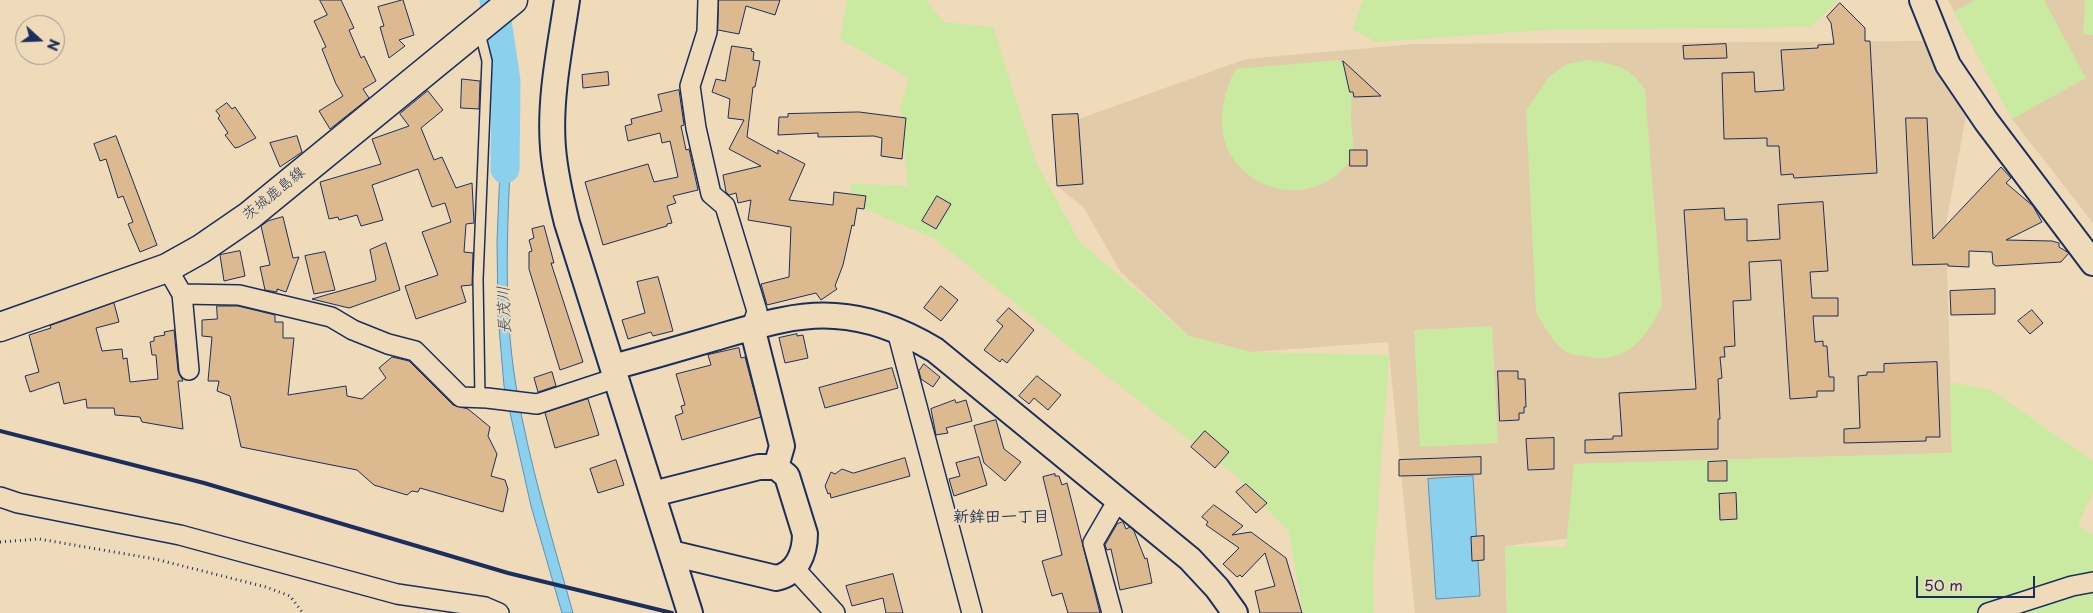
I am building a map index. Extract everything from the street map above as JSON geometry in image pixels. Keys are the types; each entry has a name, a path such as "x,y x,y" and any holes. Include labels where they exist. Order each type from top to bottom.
{"main road":[{"name":"茨城鹿島線","path":"0,327 168,268 201,249 249,216 513,0"}],"street":[{"path":"567,0 553,110 553,148 567,223 690,613"},
{"path":"708,0 707,32 690,86 696,128 711,194 726,206 757,311 752,327 782,446 776,467"},
{"path":"1922,0 1948,66 1986,121 2093,263"},
{"path":"168,268 182,294 189,370"},
{"path":"182,294 240,295 331,317 353,330 388,344 415,351 461,397 528,404 537,404 615,373 752,327 791,319 834,315 857,318 897,331 935,350 1190,559 1217,588 1235,613"},
{"path":"897,331 972,613"},
{"path":"653,494 759,467 776,467 787,476 805,534 802,553 794,568 790,573 776,578 671,553"},
{"path":"0,497 18,503 180,535 397,594 485,607 499,613"},
{"path":"1112,613 1093,543 1118,500"},
{"path":"794,568 835,613"},
{"path":"1988,613 2072,586 2093,582"}],"lane":[{"path":"483,24 486,61 478,279 483,398"}],"path":[{"path":"0,542 39,539 155,559 266,587 290,596 303,613"}],"shaded area":[{"path":"1948,0 2093,0 2093,223 2012,119"},
{"path":"1926,41 1967,110 1946,224 1952,453 1574,464 1572,538 1505,546 1507,613 1415,613 1388,342 1251,352 1189,336 1120,271 1084,208 1057,186 1065,124 1246,59 1414,44"}],"green space":[{"path":"847,0 926,0 944,22 993,27 1036,162 1079,241 1189,336 1251,352 1389,355 1373,576 1374,613 1303,613 1289,532 1235,475 1077,353 935,239 853,204 850,183 908,186 900,107 909,78 840,39"},
{"path":"1363,0 1838,0 1811,27 1545,30 1376,42 1352,29"},
{"path":"1975,0 2044,0 2086,78 2012,119 1954,12"},
{"path":"2085,0 2093,0 2093,35 2083,34"},
{"path":"1339,60 1346,70 1350,81 1353,139 1352,156 1343,169 1322,184 1305,189 1288,190 1271,187 1256,180 1242,170 1232,157 1225,141 1222,124 1225,95 1236,69"},
{"path":"1588,60 1614,65 1628,71 1640,82 1645,90 1662,305 1649,328 1633,347 1611,357 1599,358 1566,352 1553,339 1536,312 1526,110 1549,77 1567,64"},
{"path":"1492,326 1498,443 1420,447 1414,330"},
{"path":"1950,382 1991,390 2093,461 2093,491 2078,525 2093,535 2093,613 1507,613 1505,546 1566,547 1574,464 1952,453"}],"water":[{"path":"502,129 512,129 507,258 509,322 516,386 534,472 573,613 562,613 531,506 504,386 498,315 497,242"},
{"path":"1473,476 1480,596 1436,599 1428,479"}],"building":[{"path":"320,0 341,0 354,28 349,30 361,58 364,56 376,81 363,89 369,98 330,129 319,111 343,96 322,49 326,47 314,21 327,15"},
{"path":"403,0 414,35 399,40 405,46 389,58 380,27 384,26 378,7"},
{"path":"719,0 780,0 775,15 746,6 739,34 718,30"},
{"path":"1840,3 1865,28 1865,41 1870,41 1877,173 1794,178 1793,174 1781,175 1779,146 1767,146 1767,138 1724,139 1722,73 1754,72 1755,92 1784,90 1781,50 1818,48 1818,45 1834,44 1831,23 1827,17"},
{"path":"1726,44 1727,58 1684,59 1683,46"},
{"path":"732,46 752,49 751,51 754,52 753,60 760,61 755,87 753,87 747,137 778,154 778,150 805,164 789,200 833,205 834,192 866,196 864,209 857,208 843,265 835,286 837,289 821,300 816,293 767,305 761,284 789,277 791,227 748,220 751,200 738,203 736,193 729,195 726,192 723,175 761,166 729,149 744,120 728,118 730,99 712,92 716,79 725,81"},
{"path":"1343,61 1381,96 1354,97 1353,92 1350,92"},
{"path":"608,72 609,85 583,88 582,75"},
{"path":"462,79 480,81 479,109 461,108"},
{"path":"679,90 684,125 681,126 686,150 689,149 698,190 673,196 676,203 667,206 672,223 667,224 667,226 603,245 585,182 648,164 654,182 678,177 670,141 662,143 660,133 628,141 625,126 632,124 631,119 662,111 658,95"},
{"path":"428,91 443,110 421,128 434,160 442,157 456,188 472,183 474,223 466,224 464,252 473,253 472,285 461,286 466,302 416,319 405,286 438,275 422,232 451,222 445,203 432,207 418,169 372,185 383,220 361,226 357,215 339,220 338,217 329,219 320,182 381,164 372,139 409,126 400,114"},
{"path":"227,103 232,109 235,107 256,138 235,148 225,135 228,133 218,118 220,116 216,111"},
{"path":"859,112 906,118 902,159 881,156 882,138 874,136 818,137 818,133 778,135 779,117 788,117 788,114"},
{"path":"1078,114 1083,184 1057,186 1052,115"},
{"path":"1906,118 1927,118 1933,239 2001,167 2011,178 2006,183 2033,206 2042,222 2006,240 2052,241 2059,243 2059,247 2069,253 2061,262 1996,266 1993,264 1992,252 1969,251 1969,267 1948,266 1948,264 1913,265"},
{"path":"116,136 157,245 140,252 128,224 133,222 123,196 118,198 106,159 100,161 94,144"},
{"path":"297,136 302,152 280,167 270,143"},
{"path":"1350,150 1367,150 1367,166 1350,166"},
{"path":"937,196 951,204 936,229 922,221"},
{"path":"1823,202 1828,271 1810,272 1812,298 1838,298 1838,316 1813,316 1815,342 1823,341 1823,346 1827,346 1829,377 1834,377 1834,391 1817,391 1817,397 1790,399 1781,260 1749,262 1751,300 1733,301 1735,346 1724,347 1725,357 1720,357 1722,378 1718,379 1720,419 1718,419 1718,449 1585,453 1585,440 1613,439 1613,436 1622,436 1619,393 1696,389 1684,210 1724,208 1725,220 1747,219 1747,241 1780,239 1778,205"},
{"path":"283,217 293,258 299,257 286,292 277,289 277,292 265,290 260,267 270,265 261,226 268,221"},
{"path":"544,226 554,263 551,263 583,362 560,370 529,269 529,252 532,251 529,240 534,238 532,229"},
{"path":"386,243 400,290 349,308 312,299 375,281 370,250"},
{"path":"240,251 245,276 224,281 220,255"},
{"path":"325,252 335,290 314,294 305,256"},
{"path":"658,277 673,331 653,336 651,332 628,339 622,320 645,313 637,282"},
{"path":"941,286 958,300 941,321 924,308"},
{"path":"1995,289 1995,314 1951,315 1950,291"},
{"path":"114,303 119,322 96,328 102,351 122,349 123,359 127,358 130,382 158,379 156,355 152,355 150,342 154,341 154,337 165,335 164,332 174,330 178,371 183,381 178,381 183,429 142,422 140,417 115,415 114,408 87,408 86,399 64,404 59,382 30,392 25,376 39,372 29,335"},
{"path":"217,306 238,306 275,315 275,322 283,322 283,338 294,338 288,395 346,386 347,396 362,399 386,378 379,368 392,357 409,361 453,405 468,409 490,427 488,436 497,454 491,476 505,480 508,489 503,512 420,488 418,492 412,491 407,495 374,485 357,470 241,447 230,396 217,391 219,381 208,381 212,337 202,336 202,320 217,319"},
{"path":"1009,308 1034,330 1007,363 1002,359 1000,362 984,350 1003,326 997,321"},
{"path":"2032,310 2043,323 2030,334 2018,321"},
{"path":"797,334 797,336 803,335 808,358 785,363 779,338"},
{"path":"739,348 741,358 745,357 761,417 682,440 675,416 683,413 681,406 685,405 676,374 711,365 708,355"},
{"path":"1937,362 1940,437 1926,437 1926,441 1844,443 1844,429 1860,428 1858,376 1867,375 1867,372 1884,372 1884,364"},
{"path":"924,364 940,377 933,387 921,379 919,371"},
{"path":"892,368 898,388 825,408 819,388"},
{"path":"1498,371 1518,371 1518,379 1525,379 1526,407 1524,407 1524,413 1519,413 1519,420 1500,421"},
{"path":"552,372 556,386 538,392 534,378"},
{"path":"1037,376 1061,395 1048,410 1034,398 1029,404 1019,396"},
{"path":"588,399 599,435 555,448 545,413"},
{"path":"955,400 956,403 966,400 972,421 946,428 948,433 936,435 931,409"},
{"path":"996,420 1004,449 1021,462 1005,481 984,463 974,426"},
{"path":"1205,431 1229,452 1215,468 1191,447"},
{"path":"1554,438 1554,469 1528,470 1526,439"},
{"path":"979,457 987,485 954,496 949,479 960,476 956,463"},
{"path":"1481,457 1481,474 1399,476 1399,460"},
{"path":"905,458 910,476 831,498 830,493 828,494 825,486 831,472 835,474 842,469 853,473"},
{"path":"616,460 624,485 598,493 590,469"},
{"path":"1727,461 1727,481 1708,481 1708,462"},
{"path":"1055,474 1055,476 1059,476 1062,485 1067,483 1100,613 1068,613 1062,593 1052,596 1042,561 1062,555 1043,477"},
{"path":"1246,484 1267,503 1256,513 1236,492"},
{"path":"1736,493 1737,519 1720,520 1719,494"},
{"path":"1214,505 1243,526 1232,535 1251,532 1286,558 1302,613 1260,613 1255,591 1275,586 1265,553 1242,577 1240,575 1237,577 1223,564 1239,548 1206,525 1208,522 1202,517"},
{"path":"1123,522 1126,529 1130,527 1134,531 1145,559 1147,558 1152,583 1120,590 1111,549 1107,550 1105,545 1117,524"},
{"path":"1484,536 1484,560 1472,561 1471,537"},
{"path":"893,574 903,613 886,613 883,598 852,606 846,586"}],"waterway":[{"name":"長茂川","path":"494,0 506,81 505,169"}],"railway":[{"path":"0,431 204,483 508,573 672,613"}],"district":[{"name":"新鉾田一丁目","path":"1001,518"}]}
